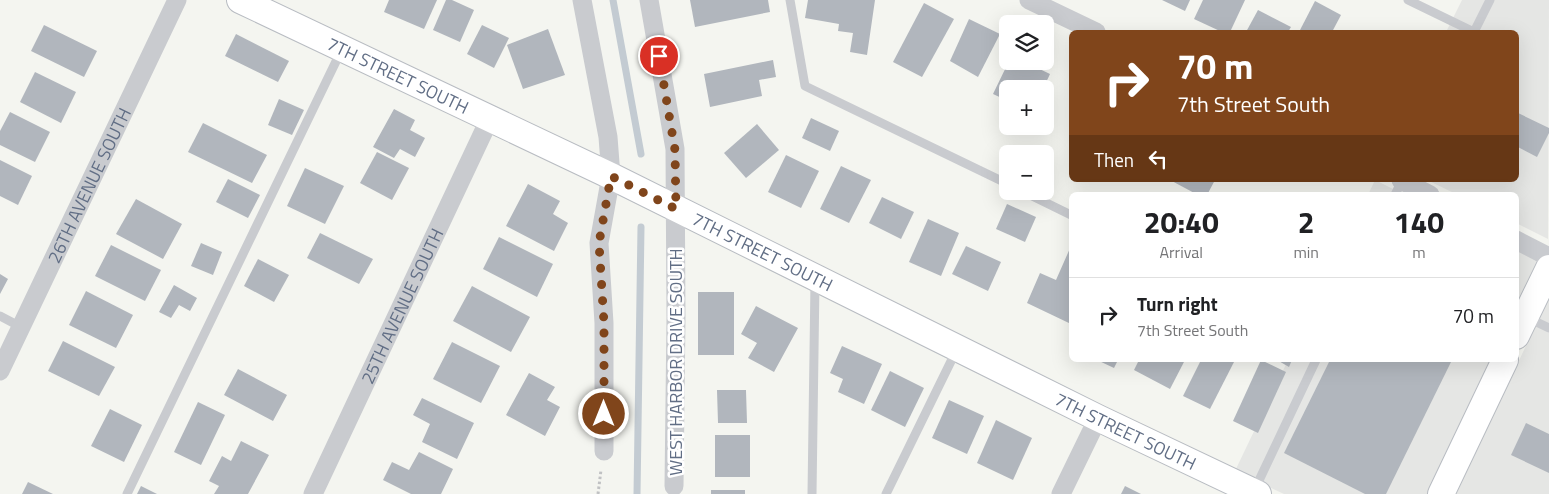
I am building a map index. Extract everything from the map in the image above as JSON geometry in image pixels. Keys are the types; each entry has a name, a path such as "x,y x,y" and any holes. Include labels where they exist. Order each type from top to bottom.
{"street":[{"name":"26TH AVENUE SOUTH","path":"0,371 177,0"},
{"name":"7TH STREET SOUTH","path":"240,0 611,176 1098,418 1254,493"},
{"path":"582,0 608,137 611,176 599,243 604,323 604,451"},
{"name":"WEST HARBOR DRIVE SOUTH","path":"649,0 675,150 674,486"},
{"path":"1029,0 1092,30"},
{"name":"25TH AVENUE SOUTH","path":"313,494 490,118"},
{"path":"1406,182 1424,192"},
{"path":"1519,242 1549,257"},
{"path":"1521,326 1549,268"},
{"path":"1441,494 1504,362"},
{"path":"1062,494 1098,418"}],"lane":[{"path":"790,0 805,86 999,180"},
{"path":"1408,0 1470,30"},
{"path":"1475,30 1490,0"},
{"path":"126,494 342,48"},
{"path":"1040,200 1069,214"},
{"path":"812,494 816,278"},
{"path":"0,316 21,326"},
{"path":"1521,326 1549,328"},
{"path":"886,494 957,348"},
{"path":"1254,493 1315,362"}],"shaded area":[{"path":"1462,0 1549,0 1548,239 1519,224 1519,192 1452,192 1431,182 1519,182 1519,30 1447,30"},
{"path":"1374,182 1379,182 1399,192 1369,192"},
{"path":"1519,250 1538,260 1519,299"},
{"path":"1549,297 1549,494 1456,494 1519,362"},
{"path":"1287,362 1489,362 1427,494 1284,494 1235,471"}],"building":[{"path":"389,0 437,0 424,29 384,12"},
{"path":"446,0 452,0 474,10 460,42 433,30"},
{"path":"690,0 768,0 770,12 695,27"},
{"path":"808,0 875,0 867,55 850,52 853,33 838,31 839,24 805,18"},
{"path":"1162,0 1190,0 1185,11"},
{"path":"1203,0 1245,0 1231,30 1218,30 1194,19"},
{"path":"1315,1 1341,15 1333,30 1300,30"},
{"path":"924,3 954,19 922,77 893,62"},
{"path":"1258,10 1291,27 1289,30 1247,30"},
{"path":"969,19 999,34 978,77 950,61"},
{"path":"44,25 97,51 84,77 31,51"},
{"path":"482,25 509,38 494,68 467,54"},
{"path":"548,29 565,75 523,89 507,45"},
{"path":"236,34 289,61 278,82 225,56"},
{"path":"773,60 776,77 759,80 762,96 710,107 704,74"},
{"path":"1005,70 1042,70 1050,74 1047,80 1000,80"},
{"path":"35,72 76,92 61,123 20,102"},
{"path":"999,82 999,97 993,94"},
{"path":"279,99 304,110 292,135 268,125"},
{"path":"394,109 415,120 410,130 425,138 415,157 400,149 394,158 373,147"},
{"path":"10,112 50,132 35,162 0,145 0,131"},
{"path":"1519,113 1549,128 1549,133 1537,157 1519,148"},
{"path":"811,118 839,131 830,151 802,138"},
{"path":"203,123 267,155 252,183 188,152"},
{"path":"757,124 779,150 746,178 724,153"},
{"path":"377,152 409,168 392,200 360,183"},
{"path":"786,155 819,171 801,208 768,192"},
{"path":"0,160 32,176 18,205 0,196"},
{"path":"841,166 871,180 849,223 820,209"},
{"path":"305,168 344,186 325,224 287,206"},
{"path":"228,179 260,195 248,218 216,202"},
{"path":"1174,182 1214,182 1209,192 1192,192"},
{"path":"528,184 560,201 553,214 568,223 554,251 506,226"},
{"path":"882,197 914,212 901,239 869,223"},
{"path":"136,199 182,224 163,259 116,234"},
{"path":"1007,204 1036,217 1025,242 996,229"},
{"path":"928,219 959,233 941,276 909,262"},
{"path":"320,233 373,259 359,284 307,258"},
{"path":"499,237 553,264 537,297 483,269"},
{"path":"201,243 222,252 213,275 191,266"},
{"path":"111,245 161,270 145,301 95,276"},
{"path":"966,246 1001,262 988,291 952,274"},
{"path":"1069,251 1069,323 1027,303 1040,273 1056,280"},
{"path":"258,259 289,275 274,302 244,286"},
{"path":"0,274 8,279 0,294"},
{"path":"174,285 197,298 190,311 179,305 171,318 159,312"},
{"path":"472,286 530,317 511,352 453,321"},
{"path":"86,291 133,315 116,348 69,325"},
{"path":"698,292 734,292 734,355 698,355"},
{"path":"756,306 798,328 774,372 748,358 757,343 741,334"},
{"path":"63,341 115,367 99,396 48,371"},
{"path":"452,342 500,366 481,403 433,379"},
{"path":"842,346 882,364 864,404 838,392 843,379 830,373"},
{"path":"1101,362 1117,362 1114,368"},
{"path":"1138,362 1184,362 1170,389 1134,370"},
{"path":"1200,362 1234,362 1210,409 1183,396"},
{"path":"1260,362 1265,362 1286,372 1258,433 1233,421"},
{"path":"1280,362 1291,362 1289,367"},
{"path":"1329,362 1451,362 1386,494 1365,494 1284,453"},
{"path":"238,369 287,395 273,421 224,395"},
{"path":"890,371 924,388 905,427 871,410"},
{"path":"529,373 555,387 547,400 560,407 545,436 506,415"},
{"path":"717,390 746,390 747,423 718,423"},
{"path":"422,398 474,423 457,459 422,442 430,424 413,415"},
{"path":"949,400 984,416 967,454 932,438"},
{"path":"198,402 225,415 201,465 174,452"},
{"path":"110,409 142,425 124,462 91,446"},
{"path":"996,420 1032,438 1013,480 977,463"},
{"path":"1526,423 1549,434 1549,473 1511,455"},
{"path":"715,435 750,435 750,477 715,477"},
{"path":"241,441 269,455 248,494 214,494 219,486 209,481 222,456 231,461"},
{"path":"419,452 453,469 441,494 411,494 383,480 392,462 409,470"},
{"path":"28,482 53,494 22,494"},
{"path":"141,486 157,494 137,494"},
{"path":"1125,486 1141,494 1121,494"},
{"path":"711,490 745,490 745,494 711,494"}],"waterway":[{"path":"613,0 641,154"},
{"path":"637,494 641,227"}],"route":[{"path":"604,414 604,323 599,243 604,205 611,176 676,209 675,150 659,56"}]}
